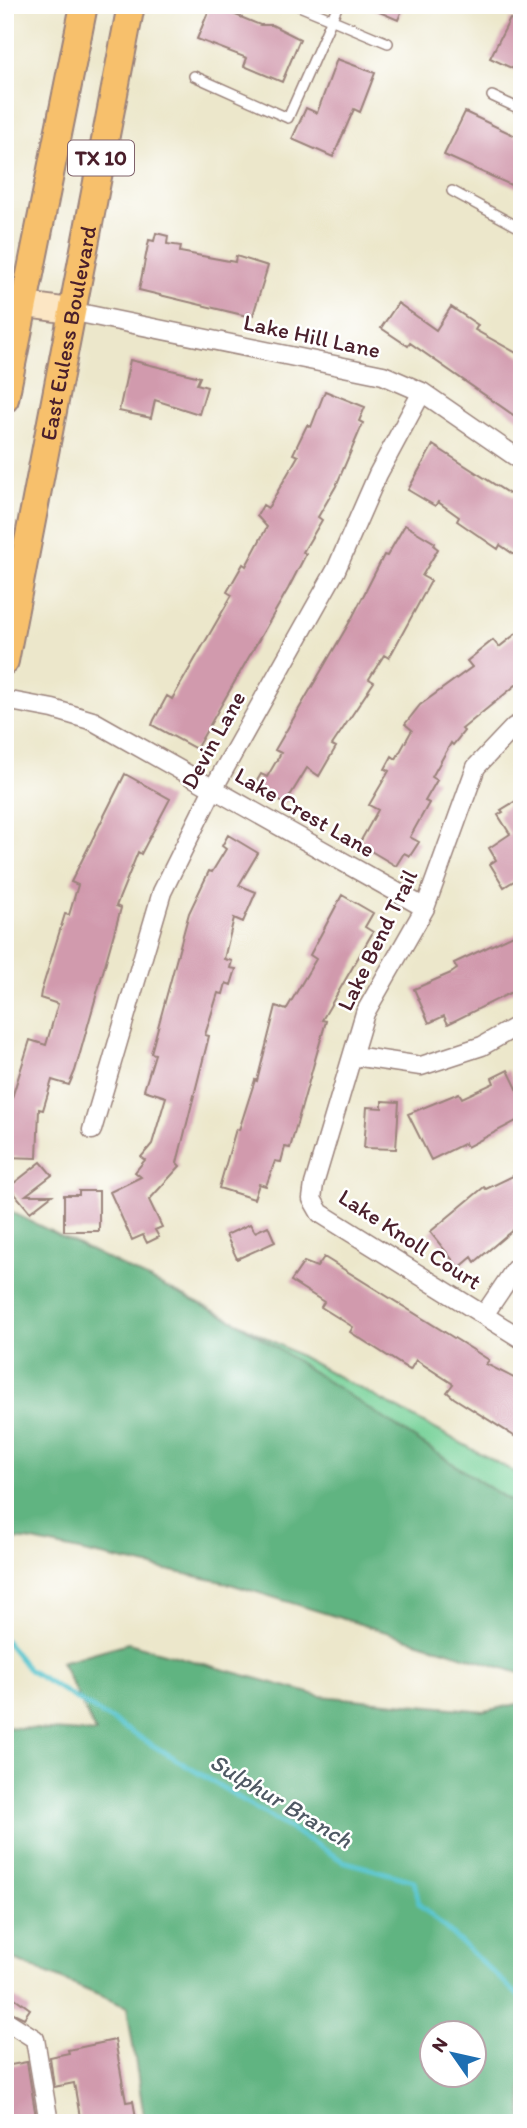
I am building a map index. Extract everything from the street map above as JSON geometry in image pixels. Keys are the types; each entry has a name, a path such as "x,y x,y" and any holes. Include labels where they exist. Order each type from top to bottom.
{"main road":[{"name":"East Euless Boulevard","path":"5,399 15,303 84,5"},
{"name":"East Euless Boulevard","path":"5,661 70,311 131,5"}],"street":[{"path":"15,303 70,311"},
{"name":"Lake Hill Lane","path":"70,311 383,375 422,392 522,461"},
{"name":"Devin Lane","path":"92,1130 162,892 213,789 336,570 378,474 422,392"},
{"name":"Lake Crest Lane","path":"5,700 53,709 93,721 425,908"},
{"name":"Lake Bend Trail","path":"313,1199 314,1184 365,1013 425,908 476,767 514,727 522,723"},
{"path":"354,1056 421,1066 482,1046 522,1023"},
{"name":"Lake Knoll Court","path":"313,1199 320,1213 522,1339"},
{"path":"484,1315 515,1269 522,1266"},
{"path":"5,2020 35,2039 49,2123"}],"lane":[{"path":"297,5 388,43"},
{"path":"194,76 288,118 338,5"},
{"path":"492,96 522,110"},
{"path":"452,191 522,229"}],"green space":[{"path":"5,1209 237,1322 522,1509 522,1674 227,1583 33,1541 5,1538"},
{"path":"237,1322 522,1476 522,1509 482,1485"},
{"path":"128,1643 320,1696 485,1711 522,1703 522,2123 145,2123 127,2007 5,1956 5,1727 96,1733 61,1662"}],"building":[{"path":"211,5 260,25 272,25 300,39 282,82 244,66 247,58 197,39"},
{"path":"363,5 404,5 398,20"},
{"path":"510,19 522,24 522,73 490,58"},
{"path":"337,59 375,73 360,112 354,109 333,157 292,139 306,108 317,113"},
{"path":"465,112 522,139 522,190 444,155"},
{"path":"156,233 168,236 167,244 181,246 180,252 235,262 236,256 268,266 253,315 248,313 247,316 139,290 149,240 154,241"},
{"path":"398,303 436,330 451,307 478,325 475,330 522,356 522,421 410,343 408,346 381,328"},
{"path":"130,360 200,377 197,384 207,387 199,414 155,400 151,418 119,411"},
{"path":"325,391 365,407 359,421 363,423 336,486 318,517 322,520 303,552 306,554 196,749 152,725 167,696 172,699 232,595 227,592 243,564 246,566 267,527 257,516 263,505 268,508 298,456 293,454 307,425 311,427"},
{"path":"433,445 522,502 522,560 500,545 498,549 457,521 459,517 438,502 435,506 408,490"},
{"path":"405,525 435,543 434,546 438,549 422,576 431,581 389,658 384,655 369,679 374,682 332,745 336,747 319,776 307,768 285,804 254,786 261,774 267,777 281,753 275,750 352,618 384,555 387,556"},
{"path":"522,629 522,680 462,729 464,731 453,745 451,743 432,777 437,780 425,801 429,803 410,837 419,842 410,856 404,853 396,866 359,844 378,810 369,805 389,771 385,769 392,756 396,759 412,730 405,724 420,705 472,667 467,661 493,640 499,647"},
{"path":"125,774 170,799 141,854 138,852 116,906 121,908 75,1071 69,1085 52,1080 43,1110 39,1109 37,1158 5,1157 5,1120 30,1040 46,1045 58,1004 40,998 65,914 69,915 78,885 71,882"},
{"path":"522,797 522,876 504,887 490,864 496,860 489,848 510,834 498,815 503,812 501,810"},
{"path":"228,835 258,853 239,885 256,892 243,922 234,918 224,959 232,961 230,968 236,969 231,985 226,983 223,994 218,993 205,1035 209,1036 177,1163 180,1166 149,1200 162,1227 155,1230 159,1237 147,1243 143,1235 132,1240 110,1192 141,1177 135,1172 145,1160 141,1157 152,1144 166,1097 144,1090 155,1054 151,1053 189,913 209,871 212,872 226,849 222,846"},
{"path":"342,895 373,913 365,927 373,932 322,1020 326,1021 290,1148 285,1147 281,1162 275,1161 266,1186 259,1184 254,1199 219,1188 236,1129 239,1130 255,1080 257,1081 276,1006 286,1010 316,959 310,955"},
{"path":"522,931 522,987 448,1024 444,1016 429,1023 414,989 451,973 457,969 454,963"},
{"path":"508,1070 522,1099 522,1118 467,1147 465,1143 431,1160 408,1114 459,1093 462,1098 494,1083 492,1078"},
{"path":"382,1101 399,1102 396,1149 364,1148 367,1107 382,1108"},
{"path":"41,1162 52,1175 26,1195 52,1195 30,1212 9,1187"},
{"path":"517,1174 522,1185 522,1222 475,1262 472,1257 459,1268 430,1232 484,1187 486,1189"},
{"path":"79,1191 99,1191 99,1231 64,1231 64,1195 79,1195"},
{"path":"250,1224 255,1232 268,1226 275,1242 237,1259 226,1235"},
{"path":"324,1257 489,1360 486,1364 522,1382 522,1441 454,1398 447,1392 453,1384 416,1360 410,1370 350,1332 353,1327 321,1307 324,1302 291,1281 304,1262 317,1267"},
{"path":"5,1991 30,2009 24,2018 5,2009"},
{"path":"115,2040 126,2102 133,2101 137,2123 81,2123 74,2083 54,2087 50,2057 69,2053 68,2050"},
{"path":"27,2062 37,2123 5,2123 5,2066"}],"waterway":[{"name":"Sulphur Branch","path":"5,1640 29,1670 343,1861 414,1881 419,1904 522,1999"}]}
